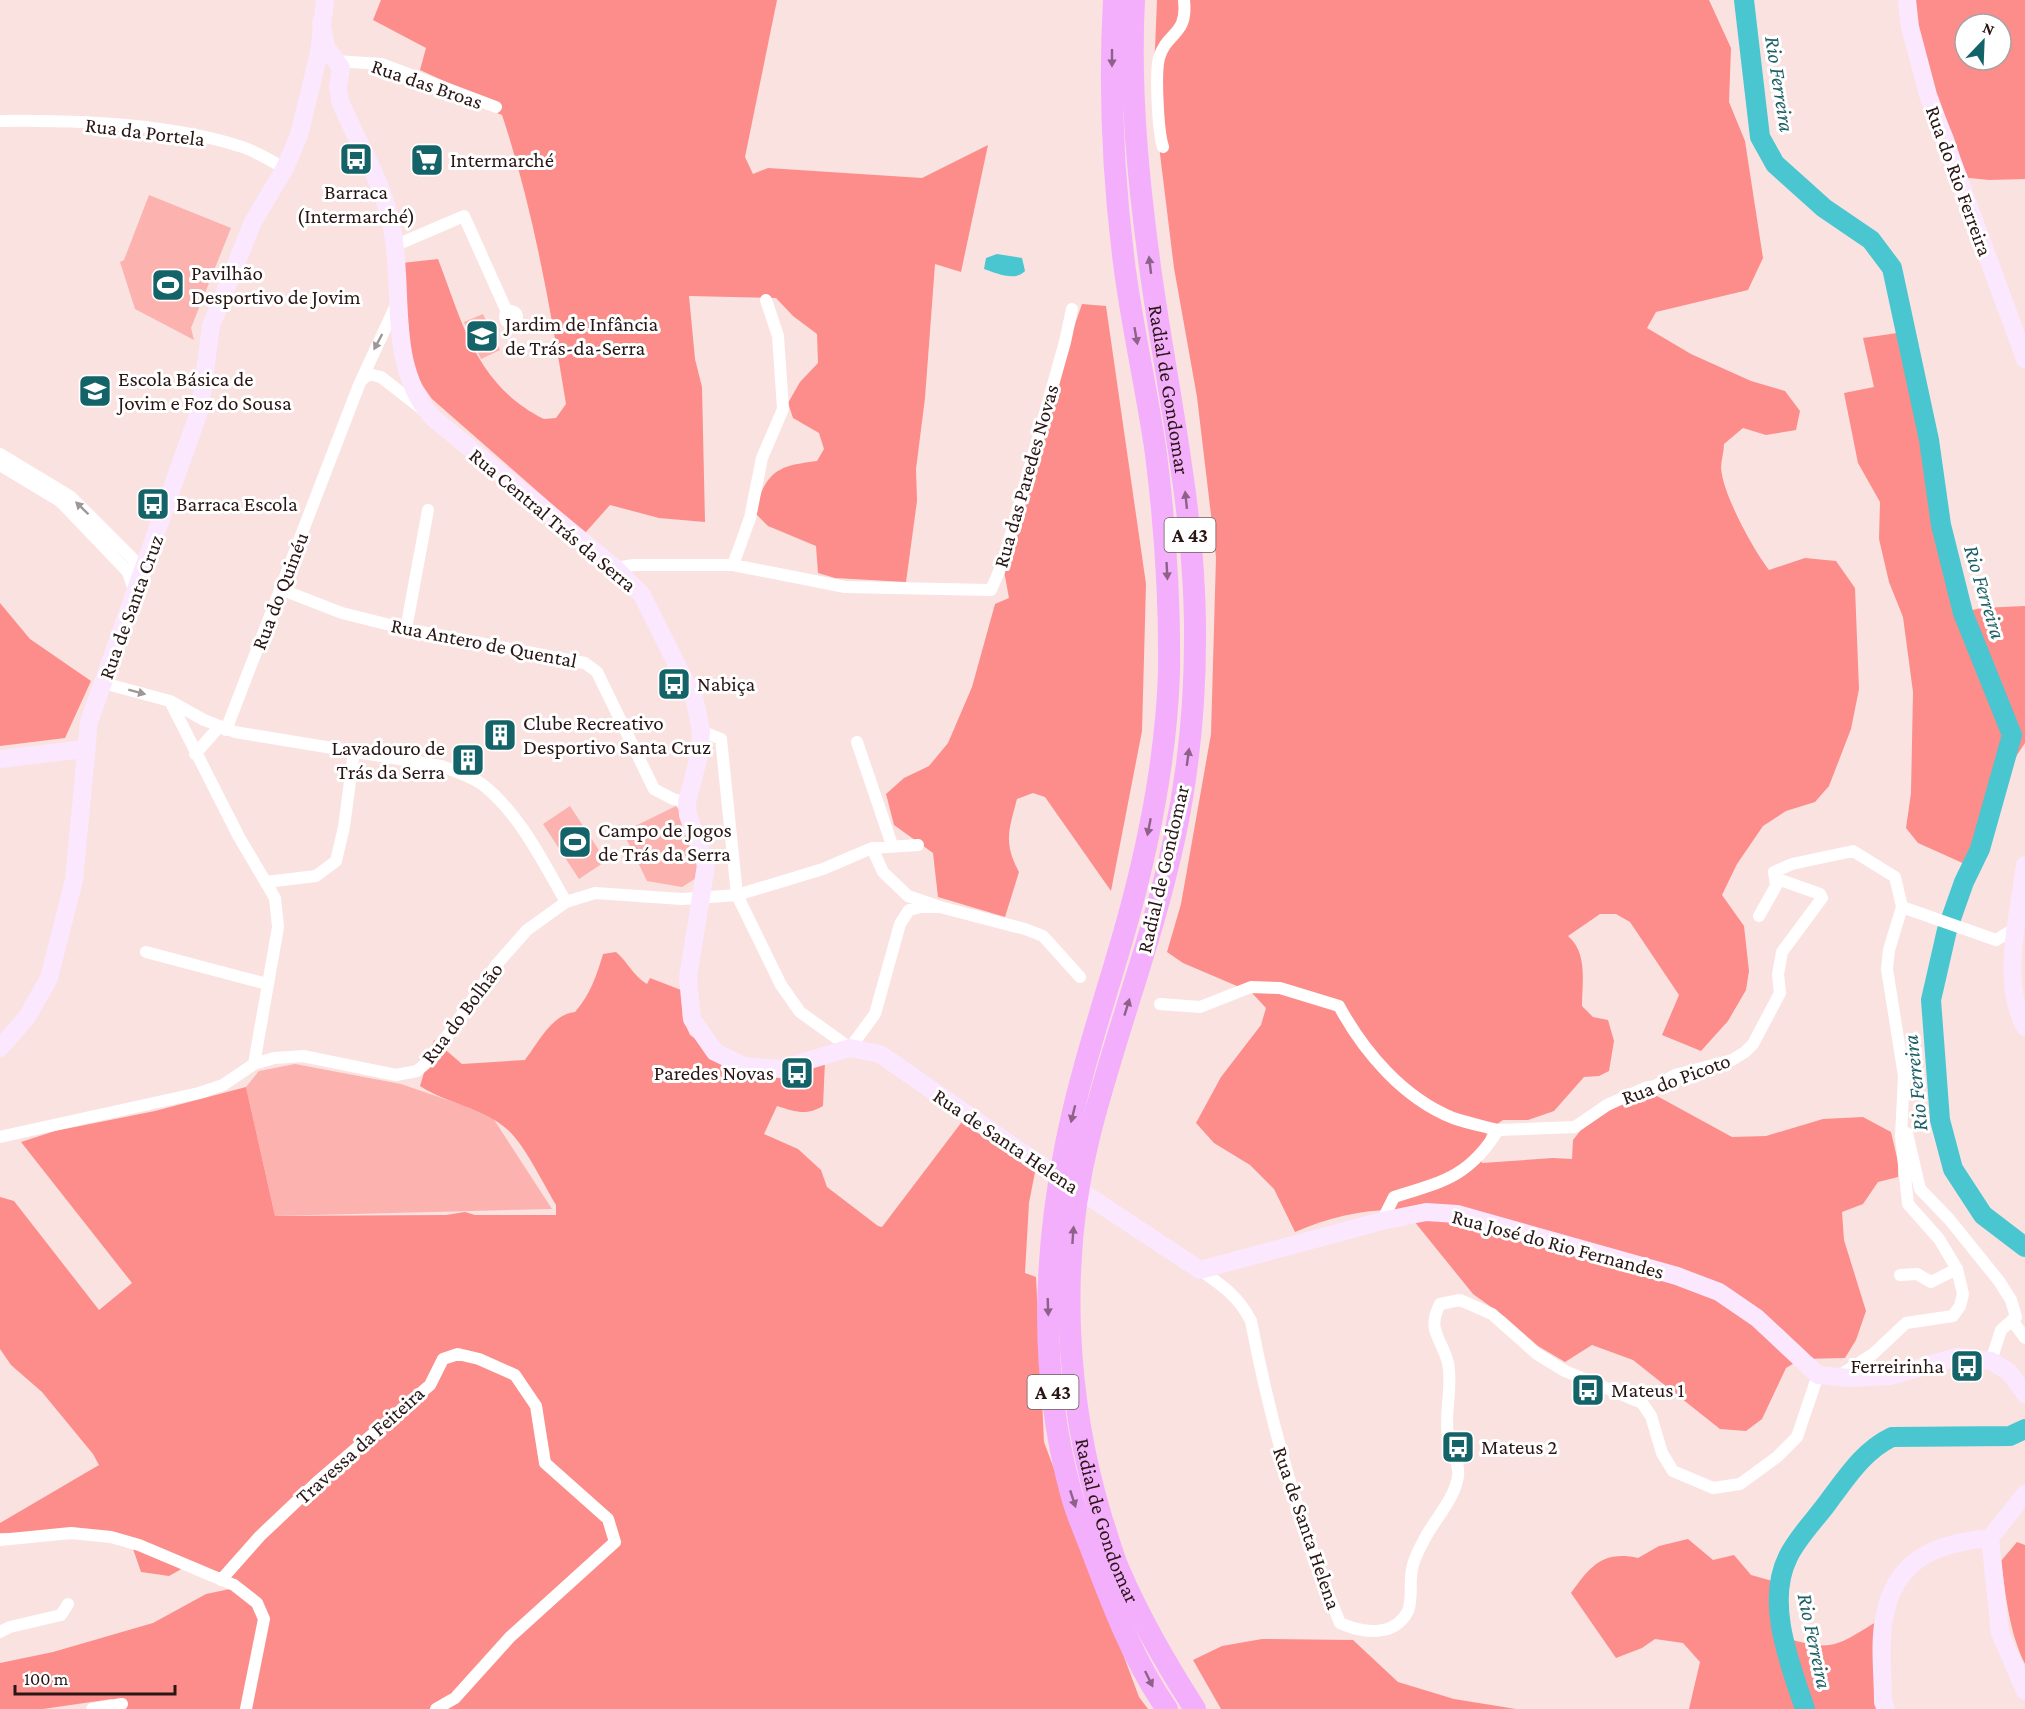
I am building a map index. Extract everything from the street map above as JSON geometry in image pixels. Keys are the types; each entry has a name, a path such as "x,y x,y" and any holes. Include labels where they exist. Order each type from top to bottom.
{"highway":[{"name":"Radial de Gondomar","path":"1114,0 1113,152 1124,266 1155,452 1165,534 1168,676 1164,735 1148,832 1125,929 1066,1141 1054,1210 1048,1316 1049,1361 1058,1427 1071,1495 1110,1599 1156,1692 1167,1709"},
{"name":"Radial de Gondomar","path":"1134,0 1136,152 1152,280 1186,494 1194,578 1194,687 1188,754 1174,840 1155,916 1088,1142 1074,1219 1070,1294 1071,1359 1091,1483 1117,1567 1157,1650 1195,1709"}],"main road":[{"path":"325,0 321,22 326,71"},
{"name":"Rua do Rio Ferreira","path":"1908,0 1910,27 1928,95 2025,359"},
{"name":"Rua de Santa Cruz","path":"0,1048 27,1017 43,991 61,935 74,880 89,722 200,409 211,326 253,222 285,168 299,135 308,100 326,71"},
{"name":"Rua Central Trás da Serra","path":"326,71 331,88 340,101 387,211 394,246 401,348 410,382 420,403 432,417 615,568 642,595 695,701 701,731 699,756 687,802"},
{"path":"0,759 85,748"},
{"path":"687,802 688,815 706,865 688,978 692,1019 715,1052 744,1066 780,1069 850,1048"},
{"path":"2025,865 2020,927 2012,974 2017,1012 2025,1027"},
{"name":"Rua de Santa Helena","path":"850,1048 880,1054 1103,1207 1200,1270"},
{"name":"Rua José do Rio Fernandes","path":"1200,1270 1382,1221 1426,1212 1457,1215 1677,1276 1719,1292 1757,1317 1827,1376"},
{"path":"1827,1376 1890,1376 1958,1357 1991,1361 2009,1372 2025,1394"},
{"path":"2025,1494 1990,1538 1992,1576 2000,1633 2025,1691"},
{"path":"1886,1709 1883,1702 1884,1620 1891,1594 1907,1569 1927,1552 1956,1541 1990,1538"}],"street":[{"path":"1163,147 1159,135 1159,59 1165,47 1182,26 1186,14 1184,0"},
{"name":"Rua das Broas","path":"326,71 359,62 382,64 496,107"},
{"name":"Rua da Portela","path":"0,121 51,120 173,132 241,146 285,168"},
{"path":"394,246 464,216 507,312"},
{"name":"Rua do Quinéu","path":"223,728 359,385 391,319 398,299"},
{"path":"733,565 750,518 762,458 783,409 777,336 766,300"},
{"name":"Rua das Paredes Novas","path":"615,568 634,565 733,565 845,586 991,590 1003,562 1065,342 1072,309"},
{"path":"359,385 364,377 374,374 432,417"},
{"path":"391,385 405,388 410,382"},
{"path":"0,454 71,497 143,569"},
{"path":"0,465 60,501 121,563 128,572 135,595"},
{"path":"406,629 428,510"},
{"path":"123,549 132,553 141,552 155,539"},
{"path":"121,563 128,568 143,569"},
{"name":"Rua Antero de Quental","path":"280,589 342,613 406,629 585,663 597,672 654,789 673,799 687,802"},
{"path":"103,683 170,701 223,728 441,766 483,785 511,813 566,902"},
{"path":"170,701 195,754 275,898 278,927 254,1064"},
{"path":"195,754 223,728"},
{"path":"701,731 721,739 737,895 781,985 800,1012 850,1048 875,1014 900,924 909,910 921,907 940,907"},
{"path":"857,742 892,845"},
{"path":"266,882 316,876 336,861 344,827 354,751"},
{"name":"Rua do Bolhão","path":"0,1137 199,1093 223,1085 254,1064 274,1058 303,1056 396,1075 417,1071 432,1058 497,964 527,930 566,902 595,893 682,899 737,895 823,869 872,848 918,844"},
{"path":"872,848 883,872 909,896 1043,936 1080,977"},
{"path":"1759,916 1776,886 1774,872 1792,864 1852,851 1895,876 1902,907 1889,950 1887,969 1904,1076 1901,1136 1908,1204 1939,1239 1957,1269 1963,1294 1960,1306 1953,1316 1906,1323 1873,1354 1827,1376"},
{"name":"Rua do Picoto","path":"1498,1130 1575,1127 1607,1105 1645,1088 1655,1086 1675,1075 1732,1060 1753,1044 1780,993 1778,974 1782,952 1822,898 1820,894 1775,878"},
{"path":"1902,907 1996,940 2020,927"},
{"path":"146,952 267,984"},
{"path":"1160,1004 1200,1007 1251,987 1280,988 1339,1006 1355,1035 1388,1073 1422,1102 1453,1118 1498,1130 1488,1146 1456,1177 1394,1197 1382,1221"},
{"path":"1903,1121 1920,1189 1949,1219 1999,1281 2011,1300 2016,1317 2001,1330 1991,1361"},
{"path":"1900,1275 1917,1274 1931,1282 1957,1269"},
{"name":"Rua de Santa Helena","path":"1200,1270 1241,1302 1251,1321 1280,1455 1306,1535 1340,1623 1358,1631 1382,1631 1398,1623 1408,1610 1412,1569 1423,1541 1445,1506 1458,1476 1455,1454 1448,1438 1446,1414 1450,1387 1448,1362 1437,1340 1433,1318 1440,1304 1460,1300 1492,1314 1537,1354 1564,1371 1642,1403 1651,1416 1662,1453 1673,1471 1713,1488 1740,1484 1777,1457 1797,1437 1827,1376"},
{"path":"2012,1320 2025,1338"},
{"name":"Travessa da Feiteira","path":"221,1580 230,1567 317,1482 429,1384 443,1359 458,1354 469,1356 515,1375 536,1406 545,1463 608,1519 615,1542 510,1637 455,1698 436,1709"},
{"path":"0,1540 71,1533 111,1537 139,1545 234,1585 257,1603 264,1619 246,1709"},
{"path":"0,1632 10,1627 61,1616 68,1604"},
{"path":"92,1709 122,1704"}],"shaded area":[{"path":"381,0 777,0 745,157 753,174 768,168 922,178 988,145 961,272 935,264 925,398 916,469 917,501 906,582 835,578 818,573 816,546 768,526 754,512 763,488 775,473 791,465 817,461 824,449 819,433 793,418 788,403 800,382 818,363 817,334 793,316 776,298 689,296 695,359 702,387 705,522 659,518 610,505 585,533 432,399 413,372 402,263 438,259 475,351 487,371 502,389 521,405 544,419 556,418 566,404 532,221 502,115 463,100 455,86 420,70 426,48 373,20"},
{"path":"1157,0 1709,0 1731,48 1729,102 1745,141 1763,258 1748,290 1656,312 1647,328 1691,354 1751,381 1785,391 1800,411 1796,430 1766,435 1743,428 1724,444 1721,468 1733,507 1747,536 1769,570 1805,558 1836,561 1855,588 1859,689 1851,729 1829,786 1815,802 1786,811 1763,826 1737,864 1722,895 1744,926 1749,971 1746,990 1728,1021 1701,1051 1662,1035 1679,995 1630,922 1616,914 1600,914 1568,936 1579,951 1581,959 1582,1006 1593,1017 1608,1020 1614,1041 1609,1071 1599,1076 1584,1077 1554,1111 1528,1120 1503,1120 1488,1130 1480,1157 1482,1163 1553,1158 1572,1159 1573,1140 1584,1126 1625,1101 1657,1096 1732,1137 1766,1136 1823,1119 1863,1117 1891,1132 1898,1162 1898,1177 1878,1182 1863,1204 1842,1212 1844,1240 1866,1311 1856,1340 1845,1358 1801,1359 1786,1368 1762,1419 1746,1431 1720,1429 1633,1360 1592,1345 1565,1362 1538,1346 1505,1317 1473,1294 1405,1210 1377,1210 1349,1215 1295,1232 1274,1189 1250,1165 1214,1143 1196,1123 1221,1077 1261,1025 1266,1008 1251,992 1183,963 1167,952 1181,904 1211,734 1216,557 1197,397 1174,268 1153,97"},
{"path":"1913,0 2025,0 2025,179 1989,180 1960,177 1955,140 1936,95"},
{"name":"Pavilhão Desportivo de Jovim","path":"149,195 231,228 191,328 194,340 135,309 120,262 124,260"},
{"path":"1082,304 1106,306 1146,584 1142,731 1111,891 1045,797 1033,793 1017,799 1012,819 1009,844 1019,872 1005,917 938,897 933,853 894,825 886,794 904,778 929,766 948,743 972,687 995,604 1009,598 1004,571 1053,387"},
{"name":"Jardim de Infância de Trás-da-Serra","path":"483,314 500,350 481,359 464,322"},
{"path":"1911,331 1912,353 1942,516 1943,565 1956,614 1981,608 2025,606 2025,743 2015,758 1967,865 1918,843 1906,828 1911,793 1913,692 1903,617 1889,582 1879,539 1880,502 1858,463 1844,393 1874,387 1863,338"},
{"path":"0,603 30,639 91,681 65,738 0,746"},
{"name":"Campo de Jogos de Trás da Serra","path":"570,806 606,861 579,879 543,824"},
{"path":"676,806 686,823 698,858 698,877 682,887 647,881 623,832"},
{"path":"616,952 647,984 650,978 681,990 683,1019 690,1035 742,1072 825,1061 823,1106 801,1112 777,1106 764,1134 798,1149 821,1170 827,1187 878,1226 882,1227 964,1119 1036,1167 1029,1203 1025,1273 1036,1277 1044,1442 1139,1697 1148,1709 118,1709 112,1699 43,1709 0,1709 0,1663 53,1652 153,1623 206,1594 230,1589 185,1567 169,1576 141,1572 132,1546 103,1532 0,1533 0,1523 99,1465 93,1454 42,1392 11,1365 0,1349 0,1197 14,1201 99,1310 132,1283 21,1142 55,1131 155,1111 246,1087 275,1216 446,1215 465,1212 475,1215 556,1215 556,1205 540,1176 521,1145 508,1130 488,1116 420,1086 434,1040 462,1064 525,1060 552,1024 559,1018 575,1012 585,999 603,954"},
{"path":"295,1064 401,1084 491,1115 552,1209 275,1216 246,1087 259,1071"},
{"path":"1688,1539 1713,1560 1734,1555 1751,1575 1776,1582 1783,1602 1786,1638 1814,1645 1834,1644 1852,1637 1876,1622 1877,1709 1689,1709 1700,1662 1683,1643 1655,1639 1642,1648 1616,1658 1571,1593 1591,1568 1606,1559 1615,1556 1638,1558 1659,1546"},
{"path":"2017,1542 2025,1545 2025,1664 2012,1627 2001,1561"},
{"path":"1262,1639 1353,1640 1398,1682 1454,1699 1516,1709 1221,1709 1193,1660 1222,1646"}],"water":[{"path":"997,254 1022,258 1025,271 1011,276 984,269 986,258"}],"waterway":[{"name":"Rio Ferreira","path":"1744,0 1760,137 1775,164 1824,208 1871,240 1892,268 1929,440 1941,525 1963,613 2012,735 1980,849 1964,882 1947,930 1931,1000 1940,1120 1953,1169 1983,1215 2025,1247"},
{"name":"Rio Ferreira","path":"1805,1709 1782,1633 1779,1613 1782,1575 1788,1557 1797,1542 1844,1480 1858,1463 1882,1442 1892,1437 2010,1436 2025,1429"}],"place":[{"name":"Barraca (Intermarché)","path":"356,159"},
{"name":"Intermarché","path":"427,160"},
{"name":"Pavilhão Desportivo de Jovim","path":"168,285"},
{"name":"Jardim de Infância de Trás-da-Serra","path":"482,336"},
{"name":"Escola Básica de Jovim e Foz do Sousa","path":"95,391"},
{"name":"Barraca Escola","path":"153,504"},
{"name":"Nabiça","path":"674,684"},
{"name":"Clube Recreativo Desportivo Santa Cruz","path":"500,735"},
{"name":"Lavadouro de Trás da Serra","path":"468,760"},
{"name":"Campo de Jogos de Trás da Serra","path":"575,842"},
{"name":"Paredes Novas","path":"797,1073"},
{"name":"Ferreirinha","path":"1967,1366"},
{"name":"Mateus 1","path":"1588,1390"},
{"name":"Mateus 2","path":"1458,1447"}]}
